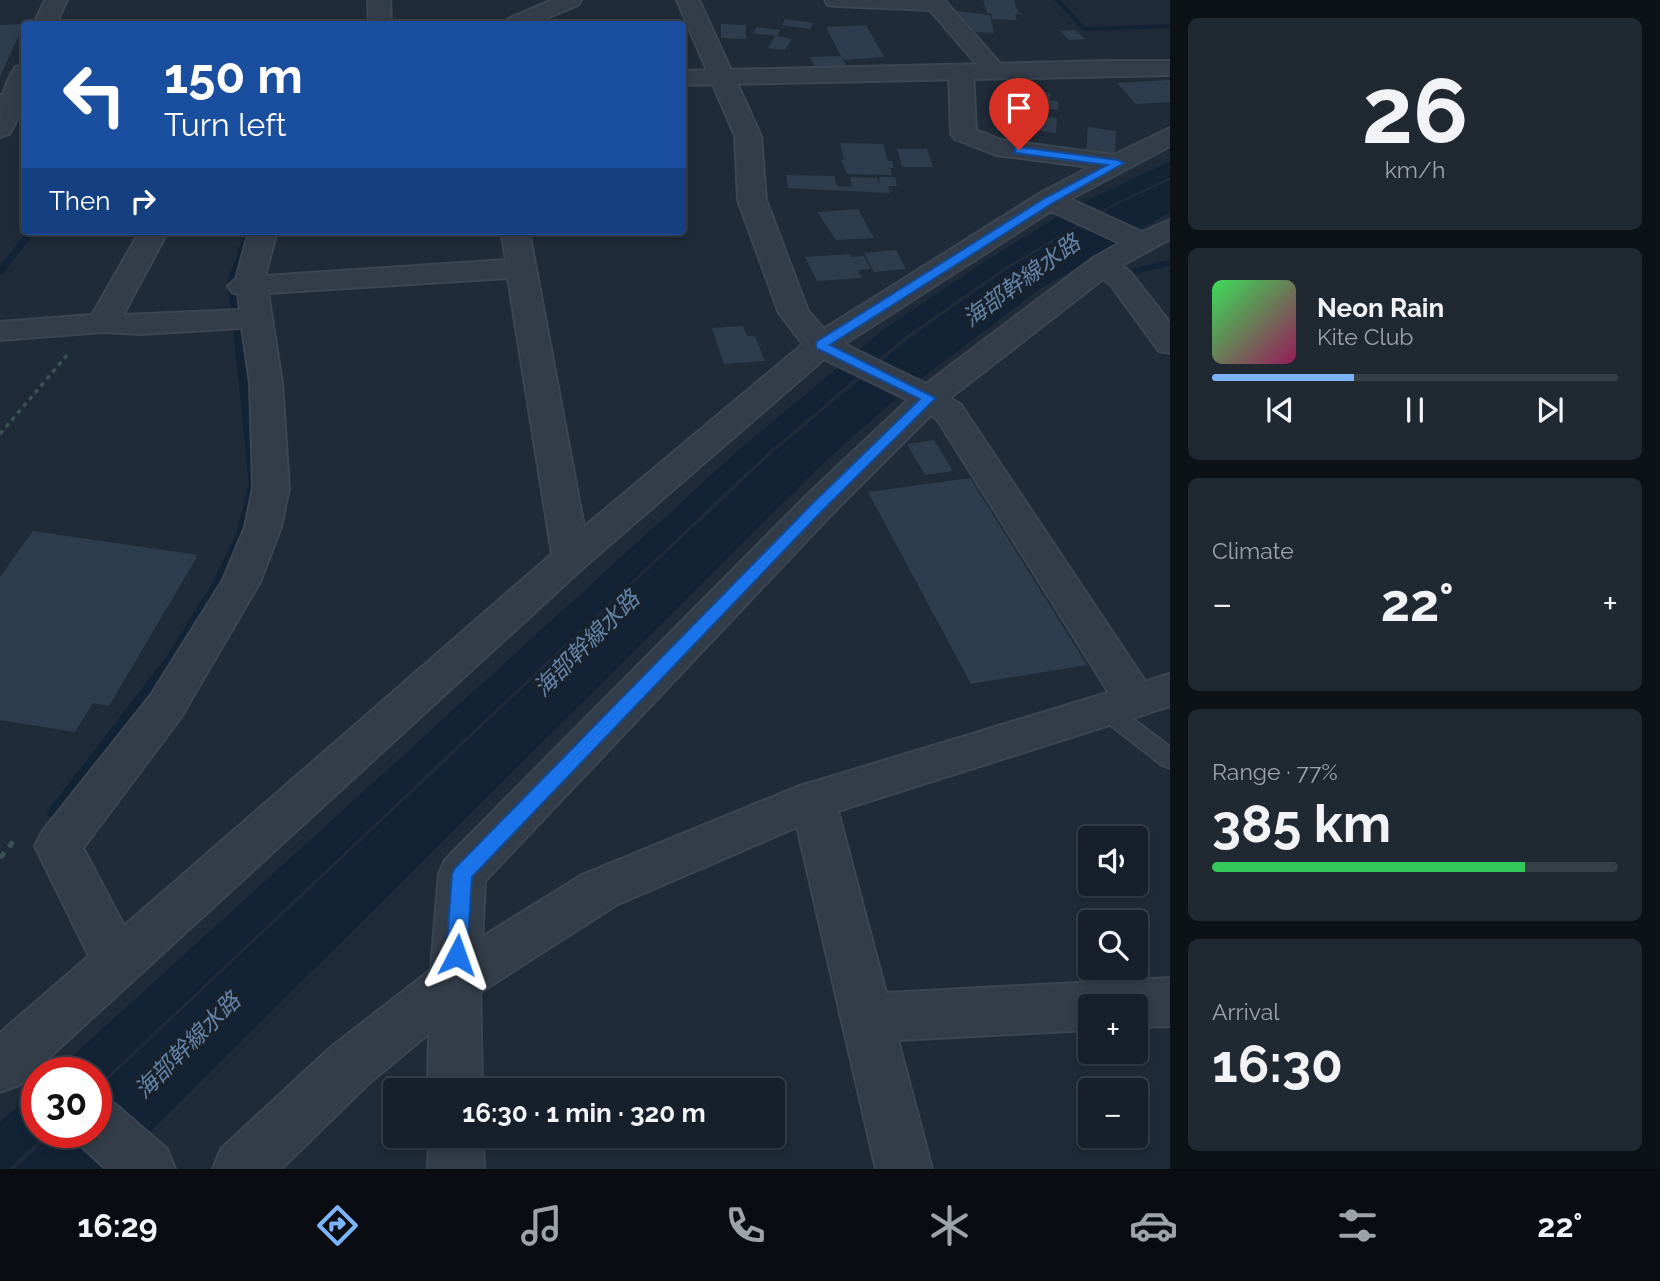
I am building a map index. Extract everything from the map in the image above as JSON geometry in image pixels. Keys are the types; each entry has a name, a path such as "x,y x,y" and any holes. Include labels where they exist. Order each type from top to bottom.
{"street":[{"path":"47,21 56,0"},
{"path":"379,0 380,21"},
{"path":"241,1169 349,1066 455,981 599,890 813,800 1138,701 949,412 921,394 828,349 794,313 752,200 748,136 688,0"},
{"path":"836,0 936,4 977,71 964,134 996,147 1118,163"},
{"path":"525,21 581,2"},
{"path":"554,21 581,2"},
{"path":"686,78 1093,66 1170,68"},
{"path":"0,129 21,79"},
{"path":"20,1061 117,962 571,558 828,349 1052,202 1170,136"},
{"path":"1052,202 1136,240"},
{"path":"455,1078 455,981 462,874 806,518 921,394 1136,240 1170,228"},
{"path":"98,323 152,235"},
{"path":"117,962 58,846 166,706 241,582 263,527 271,488 266,383 250,296 250,276 262,235"},
{"path":"516,235 571,558"},
{"path":"1103,264 1121,279 1170,344"},
{"path":"0,331 98,323 141,325 250,296 522,268"},
{"path":"813,800 904,1169"},
{"path":"866,1018 1170,1002"},
{"path":"112,1138 141,1164"},
{"path":"456,1148 456,1169"}],"lane":[{"path":"1138,701 1170,759"}],"path":[{"path":"0,434 98,323"},
{"path":"0,858 20,833"}],"water":[{"path":"1170,161 1170,177 1111,205 1004,268 903,338 766,454 112,1072 112,1057 72,1057 742,447 884,329 987,260 1075,206"},
{"name":"海部幹線水路","path":"1170,180 1170,212 1038,290 902,393 817,469 113,1169 15,1169 37,1148 112,1148 112,1076 769,456 907,340 1007,269 1114,206"},
{"path":"21,1103 21,1148 31,1148 9,1169 0,1169 0,1122"}],"building":[{"path":"983,0 1014,0 1018,12 1023,15 1015,14 1017,20 992,19"},
{"path":"957,11 990,15 994,33 971,32 968,23 958,23"},
{"path":"785,19 813,23 810,29 782,25"},
{"path":"21,24 21,31 0,77 0,25"},
{"path":"721,24 746,25 746,39 721,38"},
{"path":"866,25 884,57 842,58 846,66 815,67 810,57 841,56 826,27"},
{"path":"757,27 780,30 777,36 753,33"},
{"path":"1075,30 1085,39 1069,40 1060,31"},
{"path":"775,36 792,39 785,50 768,48"},
{"path":"1170,80 1170,102 1136,104 1117,83"},
{"path":"1041,91 1051,93 1050,100 1058,101 1058,110 1030,107 1031,98 1041,99"},
{"path":"1028,114 1057,118 1056,133 1026,129"},
{"path":"1088,127 1116,131 1115,155 1086,151"},
{"path":"840,143 883,144 888,161 892,161 892,175 847,174 841,160 844,160"},
{"path":"897,149 927,149 933,167 902,167"},
{"path":"786,175 834,176 837,186 852,187 850,177 877,178 880,186 879,177 895,177 897,186 888,186 890,193 788,188"},
{"path":"858,209 874,238 836,240 817,212"},
{"path":"896,250 906,269 874,272 864,253"},
{"path":"850,254 851,257 864,256 871,269 858,270 862,278 817,281 805,257"},
{"path":"743,326 747,336 755,336 765,361 724,364 712,328"},
{"path":"934,440 953,471 925,475 907,444"},
{"path":"970,478 1087,665 971,684 868,492"},
{"path":"33,531 198,555 109,706 93,703 75,732 0,720 0,577"}],"waterway":[{"path":"1057,0 1083,29 1170,26"},
{"path":"0,272 29,235"},
{"path":"236,310 232,283 248,235"},
{"path":"1128,272 1170,263"},
{"path":"54,813 171,660 219,583 242,534 255,484 238,329"}],"route":[{"path":"457,955 462,874 816,508 929,398 821,345 1049,200 1118,163 1019,150"}]}
